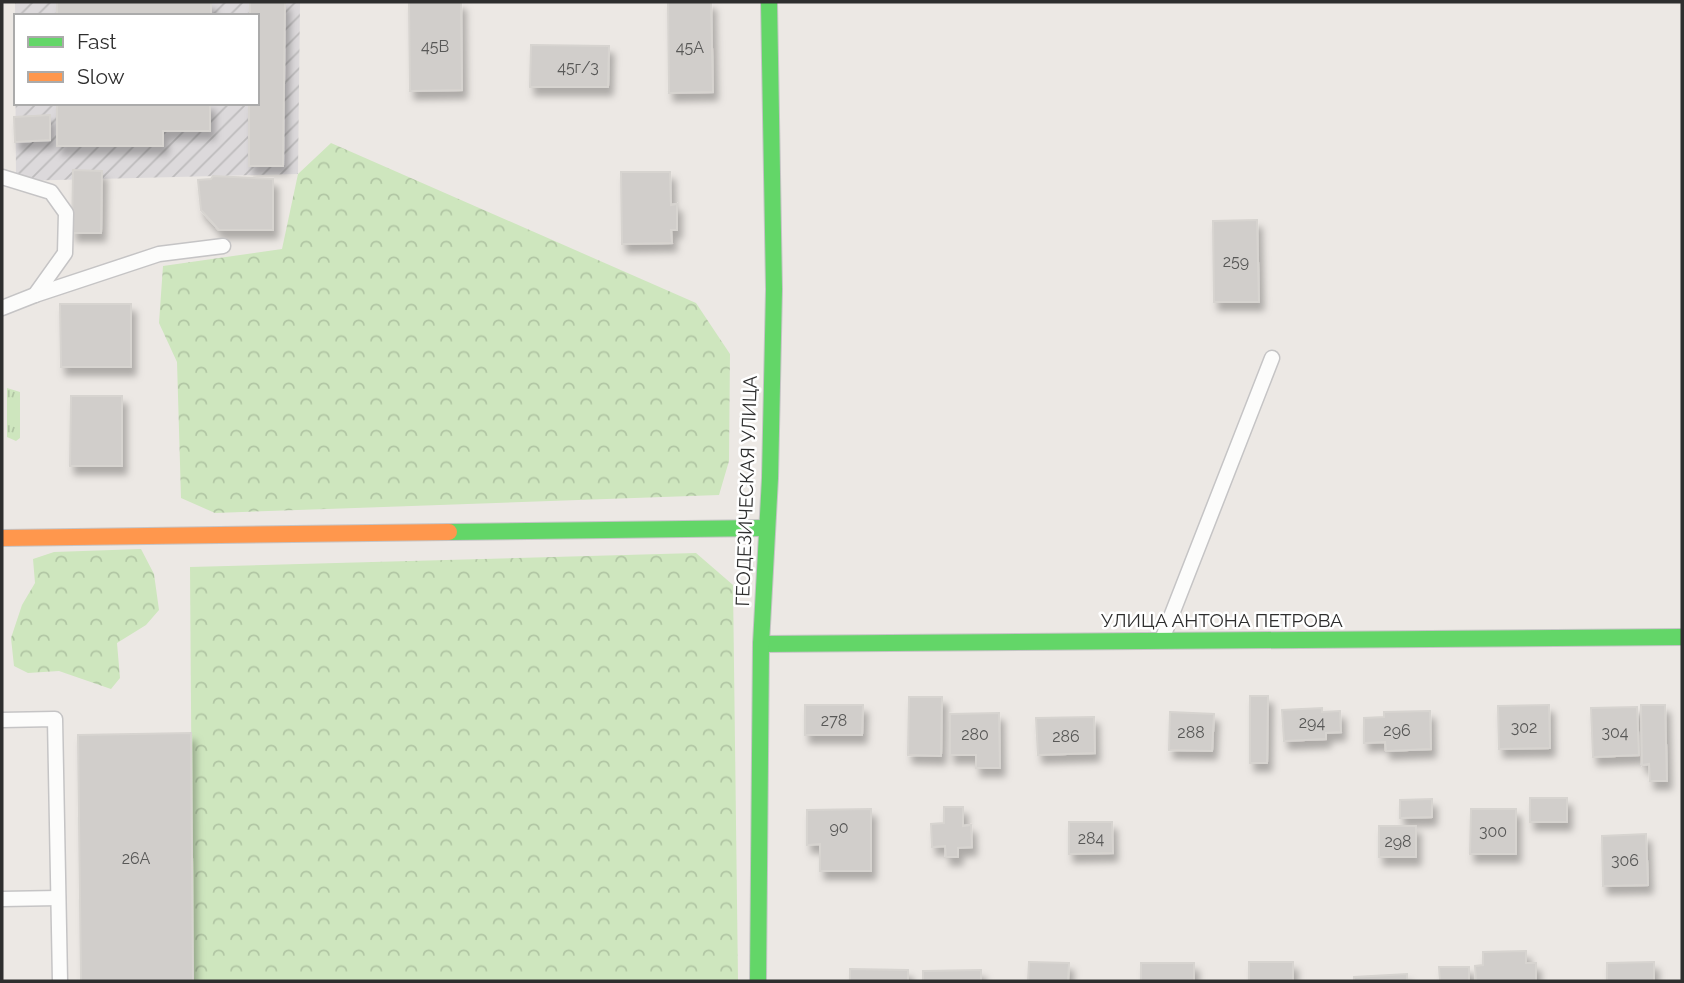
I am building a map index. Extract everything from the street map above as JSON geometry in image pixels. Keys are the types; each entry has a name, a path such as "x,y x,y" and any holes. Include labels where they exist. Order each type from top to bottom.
{"street":[{"name":"ГЕОДЕЗИЧЕСКАЯ УЛИЦА","path":"758,981 761,644 765,528 770,478 774,289 769,2"},
{"path":"2,538 765,528"},
{"name":"УЛИЦА АНТОНА ПЕТРОВА","path":"761,644 1682,637"}],"lane":[{"path":"2,177 51,192 66,213 65,253 35,295"},
{"path":"2,308 159,254 223,246"},
{"path":"1161,642 1272,358"},
{"path":"2,720 55,719 60,981"},
{"path":"2,899 58,898"}],"shaded area":[{"path":"15,2 300,2 298,174 16,181 16,105 259,105 259,14 15,14"}],"green space":[{"path":"331,143 696,303 730,354 729,461 719,495 215,513 181,498 177,362 159,323 163,266 282,249 298,174"},
{"path":"7,388 20,392 20,438 16,441 7,437"},
{"path":"141,549 154,574 159,610 146,625 117,643 120,678 111,689 59,671 28,673 14,666 11,638 22,605 35,583 33,559 54,552"},
{"path":"696,553 733,585 738,981 193,981 190,567"}],"building":[{"path":"57,2 211,2 211,14 57,14"},
{"path":"250,2 285,2 283,166 249,166 249,105 259,105 259,14 250,14"},
{"path":"409,2 461,2 462,90 410,91"},
{"path":"668,2 711,2 713,92 669,93"},
{"path":"531,45 609,46 608,87 530,87"},
{"path":"57,105 210,105 210,131 163,131 163,146 57,146"},
{"path":"50,115 50,140 15,142 14,117"},
{"path":"73,170 102,171 101,233 72,233"},
{"path":"621,172 670,172 671,205 677,204 677,230 671,230 672,243 622,244"},
{"path":"213,176 273,179 273,230 219,230 201,210 198,180 211,179"},
{"path":"1257,220 1259,302 1214,302 1213,221"},
{"path":"60,304 131,304 131,367 61,367"},
{"path":"71,396 122,396 122,466 70,466"},
{"path":"1250,696 1268,696 1267,763 1250,763"},
{"path":"909,697 942,697 941,756 908,755"},
{"path":"805,705 863,705 862,735 805,735"},
{"path":"1549,705 1550,748 1499,749 1498,706"},
{"path":"1641,705 1665,705 1667,781 1650,781 1649,764 1642,765"},
{"path":"1637,707 1639,755 1593,757 1591,708"},
{"path":"1322,708 1322,712 1340,711 1341,732 1326,733 1326,739 1284,741 1282,710"},
{"path":"1430,711 1431,749 1386,751 1385,742 1364,743 1364,718 1384,717 1384,712"},
{"path":"1170,712 1214,714 1212,751 1169,750"},
{"path":"999,713 1000,768 976,768 976,755 950,755 950,714"},
{"path":"1094,717 1095,753 1038,755 1036,718"},
{"path":"191,733 193,981 81,981 78,735"},
{"path":"1530,798 1567,798 1567,822 1530,822"},
{"path":"1432,799 1432,817 1400,818 1400,800"},
{"path":"944,807 963,807 963,826 971,825 972,847 958,848 958,857 946,857 945,846 932,847 931,824 944,823"},
{"path":"871,809 871,871 820,871 820,844 807,845 807,810"},
{"path":"1471,809 1516,809 1516,854 1470,854"},
{"path":"1069,822 1112,822 1113,853 1069,854"},
{"path":"1379,826 1416,826 1416,857 1379,857"},
{"path":"1646,834 1648,885 1603,886 1602,836"},
{"path":"1526,951 1526,963 1536,963 1536,981 1476,981 1475,966 1483,965 1483,952"},
{"path":"1029,962 1069,963 1068,981 1028,981"},
{"path":"1249,962 1293,962 1293,981 1249,981"},
{"path":"1654,962 1654,981 1607,981 1607,963"},
{"path":"1141,963 1194,963 1194,981 1141,981"},
{"path":"1439,967 1469,967 1469,981 1440,981"},
{"path":"850,969 908,970 908,981 850,981"},
{"path":"981,970 981,981 923,981 923,971"},
{"path":"1407,974 1407,981 1354,981 1354,977"}],"traffic: fast":[{"path":"758,981 761,644 770,478 774,289 769,2"},
{"path":"449,532 765,528"},
{"path":"761,644 1682,637"}],"traffic: slow":[{"path":"2,538 449,532"}]}
